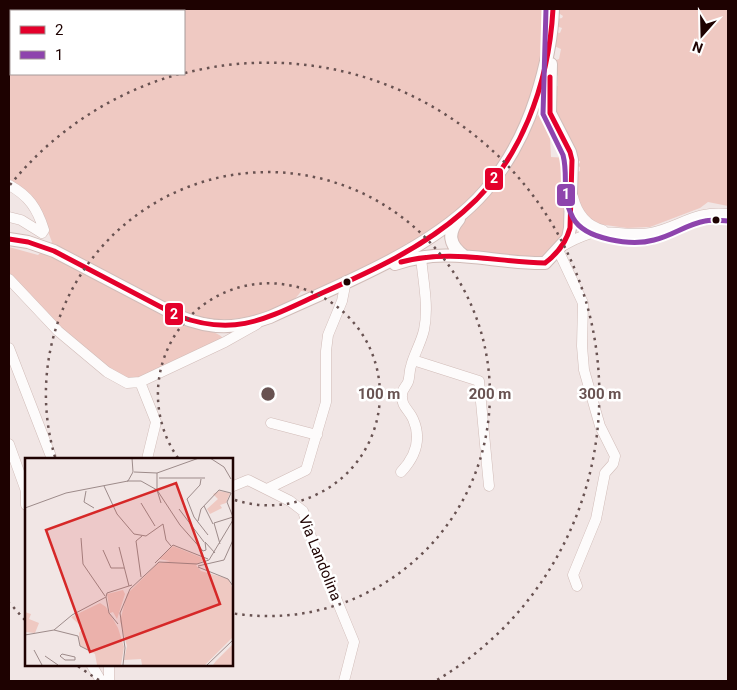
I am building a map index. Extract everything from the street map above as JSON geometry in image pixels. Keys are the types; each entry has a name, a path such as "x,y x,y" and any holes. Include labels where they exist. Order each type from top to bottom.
{"main road":[{"path":"9,239 28,242 54,251 171,312 196,322 230,327 247,325 270,317 391,260 464,256 545,263 560,248 569,235 572,194 572,160 570,152 550,113 553,14"},
{"path":"464,256 454,248 450,239 451,234 455,224 485,191 502,168 527,123 542,78 553,14"},
{"path":"527,123 538,110 542,109 550,113"},
{"path":"417,258 439,230 467,209"}],"street":[{"path":"9,185 34,204 44,230 42,233 21,220 9,217"},
{"path":"572,194 580,215 585,221 599,229 614,233"},
{"path":"576,586 573,574 596,519 605,473 613,464 615,456 598,420 584,370 582,346 583,303 560,248 581,236 594,233 630,235 652,233 704,213 728,214"},
{"path":"401,472 413,458 417,441 413,419 402,402 402,394 408,382 409,372 421,340 425,322 426,298 417,258"},
{"path":"9,279 58,331 108,372 128,383 140,382 225,342 270,317"},
{"path":"267,489 306,470 326,402 326,351 328,335 349,280"},
{"path":"9,348 52,458"},
{"path":"413,360 479,380 488,486"},
{"path":"140,382 156,422 146,458"},
{"path":"270,423 317,435"},
{"path":"9,444 25,488"},
{"name":"Via Landolina","path":"232,487 248,480 290,501 303,511 312,540 354,642 344,681"},
{"path":"92,665 101,681"},
{"path":"109,665 109,681"}],"shaded area":[{"path":"9,9 547,9 540,66 526,113 513,141 496,168 465,204 411,245 407,243 402,249 311,292 301,291 292,300 265,312 238,319 225,320 168,316 179,324 210,331 223,338 140,378 128,380 109,369 60,328 9,274 9,247 38,255 52,242 47,229 11,185 9,178"},
{"path":"557,9 728,9 728,206 708,202 700,208 650,227 627,228 592,222 578,205 576,173 580,171 580,167 576,165 580,161 576,160 565,133 567,131 553,113 553,86 558,86 558,76 553,70 554,61 559,59 561,49 554,46 556,32 560,33 562,28 556,26 557,19 563,16 557,12"},
{"path":"540,114 547,115 546,124 551,123 558,137 550,138 551,157 568,158 568,228 544,259 466,252 454,236 454,232"}],"transit line":[{"name":"1","path":"546,9 543,114 563,155 567,201 573,218 579,226 588,232 610,240 645,242 661,238 705,221 728,221"},
{"name":"2","path":"9,239 28,242 54,251 178,316 218,325 236,325 269,317 378,267 414,248 447,225 483,192 501,170 516,146 528,120 538,93 545,65 553,9"},
{"name":"2","path":"401,262 419,258 455,256 545,263 560,248 570,228 572,160 570,152 550,113 550,77"}]}
